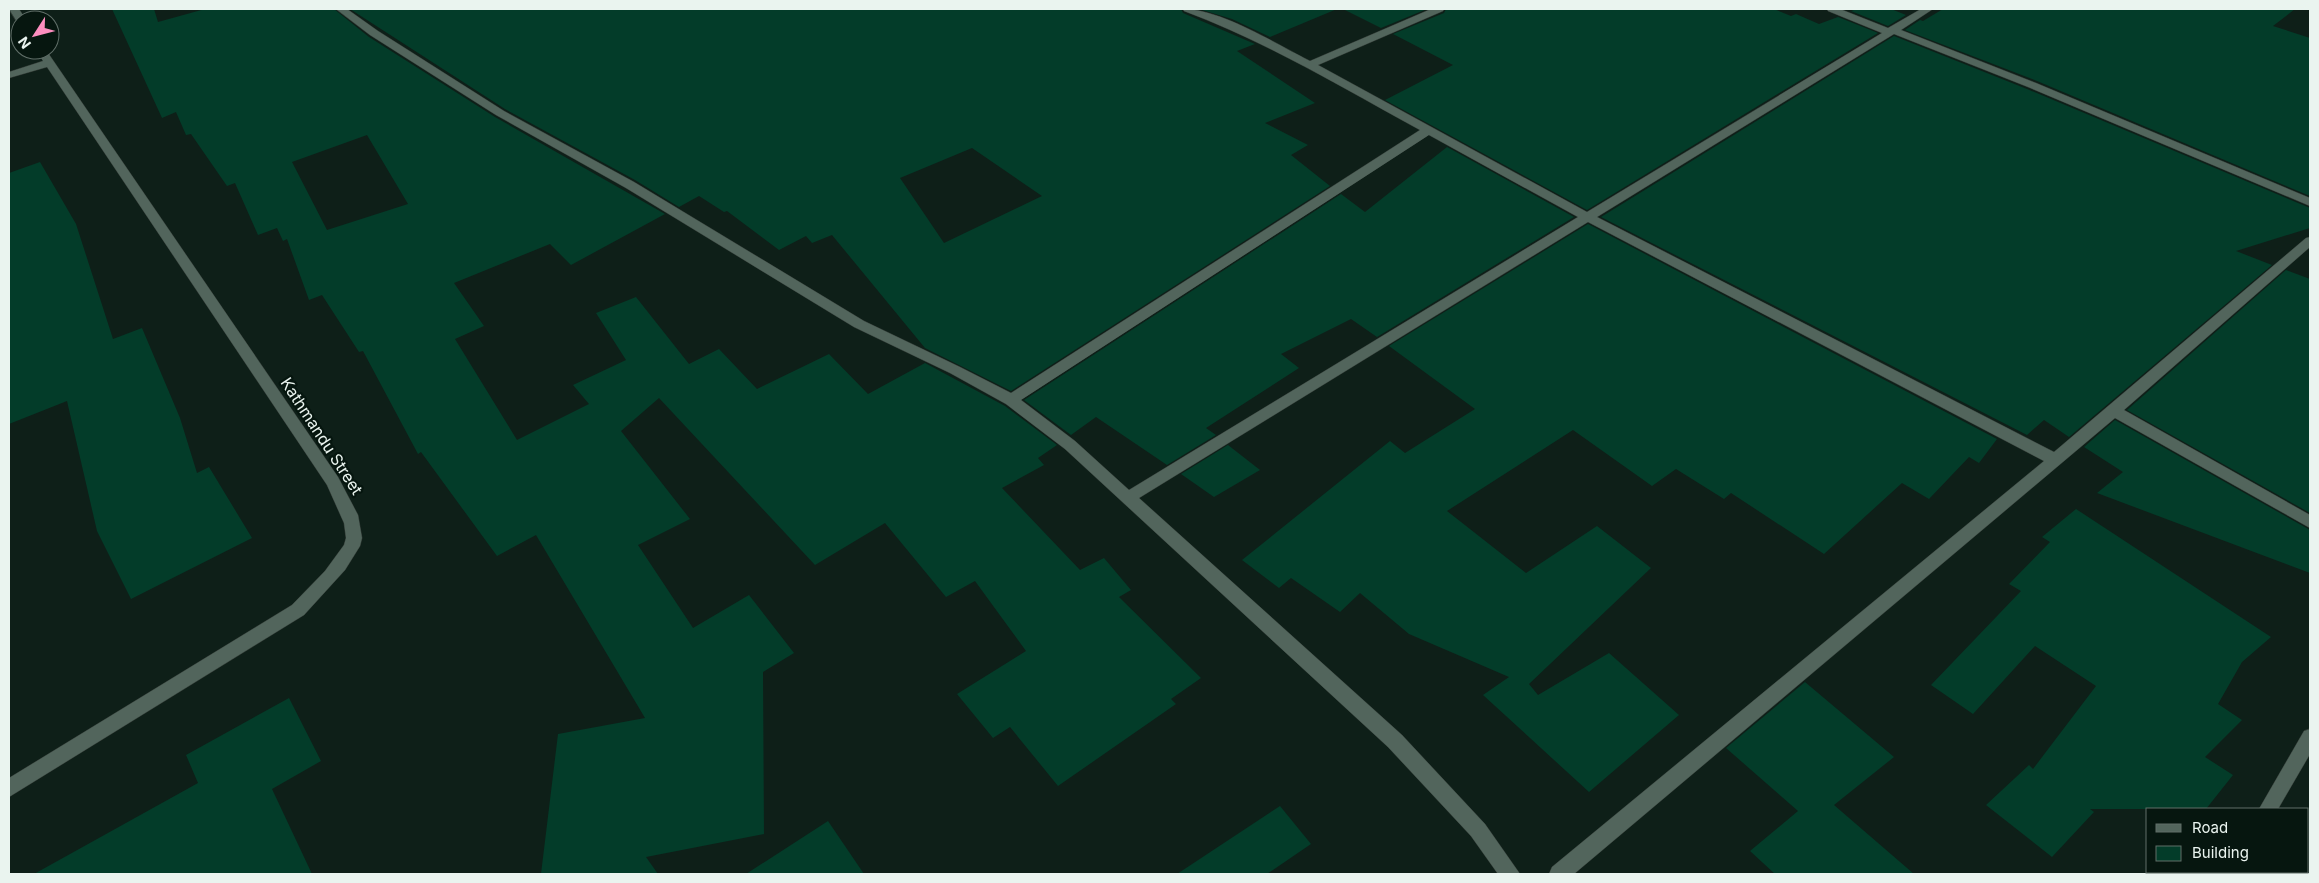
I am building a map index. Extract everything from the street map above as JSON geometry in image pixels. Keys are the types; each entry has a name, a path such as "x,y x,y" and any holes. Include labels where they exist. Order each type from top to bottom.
{"street":[{"path":"341,9 374,33 500,113 638,190 859,324 955,370 1011,400 1070,445 1129,497 1395,741 1478,830 1510,874"},
{"path":"1188,9 1233,26 1310,65 1427,131 1587,217 2056,460"},
{"path":"1310,65 1438,9"},
{"path":"1832,9 2066,99 2310,202"},
{"path":"1129,497 1928,9"},
{"path":"9,75 37,60"},
{"name":"Kathmandu Street","path":"9,788 298,610 334,574 354,540 349,510 333,481 48,60"},
{"path":"1011,400 1427,131"},
{"path":"1559,874 2056,460 2310,241"},
{"path":"2114,411 2310,522"},
{"path":"2269,808 2310,737"}],"building":[{"path":"112,9 154,9 158,22 205,9 334,9 369,37 495,117 665,214 571,265 550,244 454,283 484,326 455,339 517,440 589,404 573,385 626,360 596,313 636,297 689,364 719,349 757,389 829,354 868,394 925,363 1005,406 1057,445 1038,458 1044,465 1002,488 1080,570 1104,558 1131,590 1119,597 1201,678 1171,699 1176,704 1058,786 1010,727 993,738 957,694 1026,651 975,581 946,597 885,523 815,565 659,398 621,431 690,519 638,545 693,628 749,595 794,653 763,672 764,834 646,857 658,874 541,874 558,734 645,718 536,535 497,556 421,452 418,454 363,351 359,352 322,295 309,300 287,239 283,241 277,228 258,235 235,183 227,186 191,134 186,135 176,112 162,118","holes":["367,135 408,204 327,230 292,162"]},
{"path":"350,9 1181,9 1183,13 1255,44 1237,51 1315,103 1265,123 1308,145 1291,155 1330,186 1011,391 925,348 832,235 812,243 806,236 779,250 727,211 724,212 699,196 679,207 635,180 505,109","holes":["972,148 1042,196 944,243 900,178"]},
{"path":"1199,9 1337,9 1270,37 1232,19"},
{"path":"1343,9 1427,9 1381,28"},
{"path":"1446,9 1774,9 1791,16 1796,14 1819,24 1838,17 1878,33 1587,210 1385,100 1453,65 1393,34 1444,13"},
{"path":"1857,9 1891,9 1906,15 1888,26 1851,11"},
{"path":"1943,9 2295,9 2273,26 2310,38 2310,196 2037,81 1905,30"},
{"path":"1894,36 2027,89 2310,208 2310,228 2236,251 2272,265 2069,437 2044,420 2027,435 1601,217"},
{"path":"1447,147 1574,217 1377,337 1351,319 1281,354 1299,368 1206,428 1216,435 1167,465 1096,417 1071,435 1024,400 1341,194 1365,212"},
{"path":"40,162 76,224 113,339 142,328 180,418 197,473 209,467 252,538 131,599 97,531 67,401 9,424 9,173"},
{"path":"1588,224 1997,439 1979,463 1969,457 1929,499 1902,483 1824,554 1731,493 1724,499 1676,469 1652,486 1573,430 1447,511 1526,573 1597,526 1651,568 1529,684 1538,695 1609,653 1679,715 1589,792 1483,695 1509,677 1409,634 1360,593 1340,612 1291,578 1279,588 1242,560 1390,441 1405,453 1475,409 1389,346"},
{"path":"2286,270 2310,279 2310,513 2127,410"},
{"path":"2115,420 2310,530 2310,573 2097,493 2123,472 2084,447"},
{"path":"1228,445 1260,470 1214,497 1181,474"},
{"path":"2076,509 2271,637 2242,662 2218,704 2242,720 2205,757 2233,775 2207,808 2090,809 2094,812 2052,857 1986,805 2029,765 2033,769 2096,686 2035,646 1973,714 1931,685 2021,591 2009,584 2050,542 2042,537"},
{"path":"1805,682 1894,757 1834,805 1914,874 1775,874 1750,851 1798,811 1726,748"},
{"path":"289,698 321,761 272,789 312,874 34,874 198,783 186,755"},
{"path":"1280,806 1311,844 1267,874 1177,874"},
{"path":"828,821 864,874 746,874"}]}
